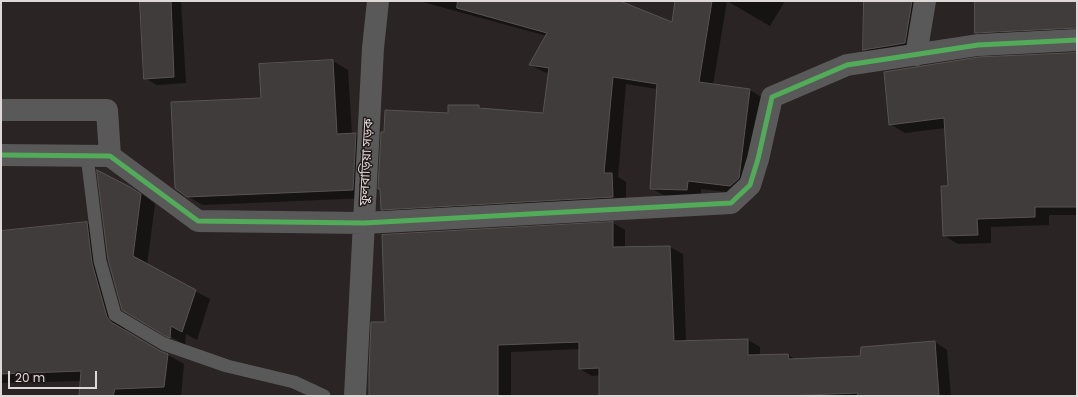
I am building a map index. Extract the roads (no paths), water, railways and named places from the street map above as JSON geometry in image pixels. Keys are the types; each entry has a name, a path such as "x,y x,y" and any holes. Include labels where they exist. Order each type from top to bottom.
{"street":[{"name":"ফুলবাড়িয়া সড়ক","path":"355,396 373,48 378,1"},
{"path":"916,55 924,1"},
{"path":"1,156 110,156 198,221 364,223 731,203 750,185 758,159 772,97 848,65 978,45 1077,40"},
{"path":"1,110 107,110 110,156"}],"lane":[{"path":"87,156 100,261 115,315 164,344 227,366 294,382 324,396"}]}
